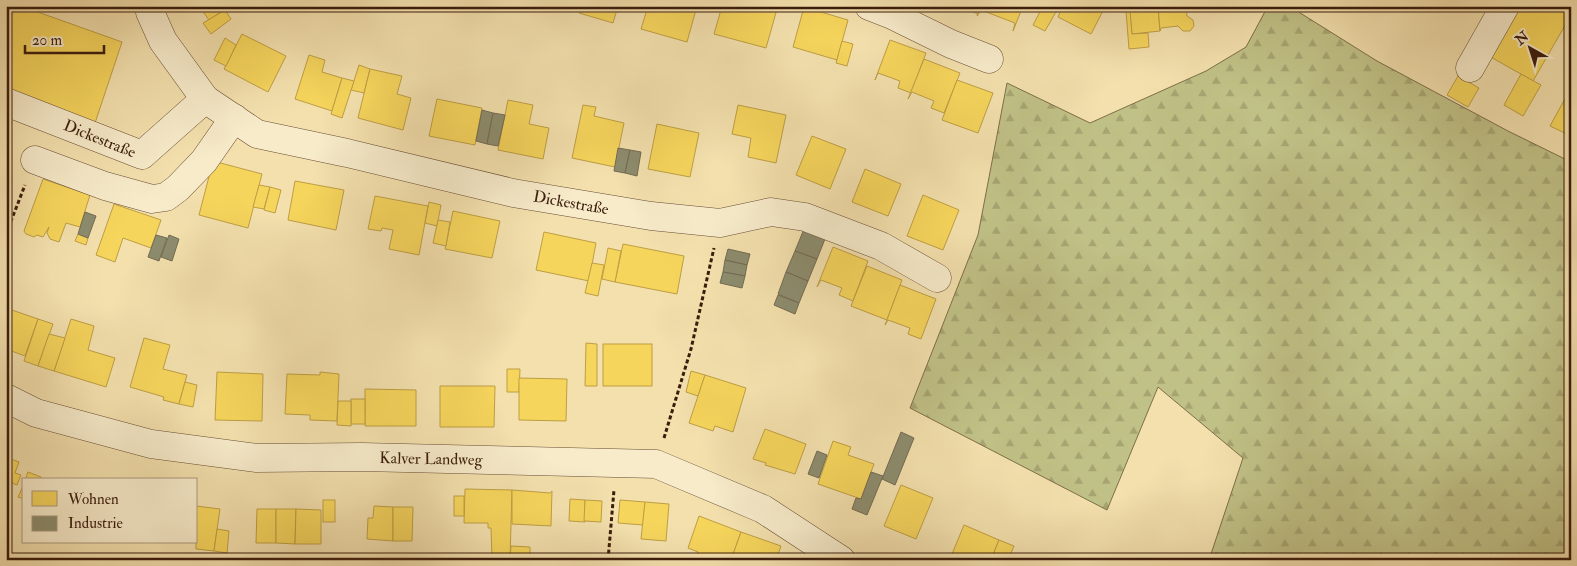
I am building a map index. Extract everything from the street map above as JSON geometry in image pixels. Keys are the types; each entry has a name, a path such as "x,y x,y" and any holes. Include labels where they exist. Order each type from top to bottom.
{"street":[{"name":"Dickestraße","path":"149,6 163,41 206,99 257,134 347,153 514,193 651,216 720,224 771,212 805,217 881,246 937,278"},
{"path":"869,6 892,15 951,44 990,59"},
{"path":"1470,68 1506,6"},
{"name":"Dickestraße","path":"6,102 142,155 206,99"},
{"path":"35,160 105,186 152,200 166,197 178,188 204,161 234,118"},
{"name":"Kalver Landweg","path":"6,398 36,412 151,444 257,458 362,457 656,464 763,509 840,560"}],"path":[{"path":"656,464 691,349 720,224"},
{"path":"608,560 616,462"}],"green space":[{"path":"1268,6 1289,6 1377,61 1508,131 1571,162 1571,560 1209,560 1243,458 1158,387 1107,510 910,408 978,235 1007,83 1090,123 1206,71 1246,47"}],"building: Wohnen":[{"path":"6,6 21,6 122,42 95,123 6,93"},
{"path":"199,6 230,6 209,20"},
{"path":"581,6 618,6 613,23 579,13"},
{"path":"648,6 697,6 687,42 641,29"},
{"path":"722,6 765,6 777,9 766,48 714,34"},
{"path":"966,6 981,6 978,14 965,9"},
{"path":"981,6 1023,6 1013,31 1015,23 981,10 977,16"},
{"path":"1043,6 1050,6 1057,10 1045,31 1033,25"},
{"path":"1063,6 1105,7 1091,34 1058,17"},
{"path":"1129,6 1158,6 1160,31 1132,34"},
{"path":"1158,6 1186,6 1187,16 1193,20 1194,26 1190,31 1183,31 1178,26 1161,28 1160,31"},
{"path":"1517,6 1563,6 1571,11 1571,15 1533,81 1489,56"},
{"path":"804,7 848,20 837,60 793,47"},
{"path":"225,10 231,19 211,34 203,23"},
{"path":"1126,11 1130,11 1132,34 1148,33 1149,47 1129,49"},
{"path":"242,34 286,56 268,92 224,69"},
{"path":"225,38 236,45 226,66 214,60"},
{"path":"890,40 926,53 911,93 898,88 900,81 878,73 875,80"},
{"path":"842,41 853,44 847,66 836,63"},
{"path":"309,55 325,60 322,72 342,78 332,111 295,99"},
{"path":"924,59 960,73 944,113 931,108 934,101 912,92 908,99"},
{"path":"359,65 370,69 364,93 351,90"},
{"path":"370,69 402,76 397,94 411,98 403,130 358,118"},
{"path":"1521,74 1541,85 1523,116 1504,105"},
{"path":"1458,76 1479,88 1468,107 1447,95"},
{"path":"342,78 354,81 342,118 331,114"},
{"path":"957,80 993,93 978,133 942,120"},
{"path":"1567,95 1571,97 1571,136 1550,126"},
{"path":"437,99 482,108 475,145 429,136"},
{"path":"508,100 533,105 529,124 549,128 543,159 498,150"},
{"path":"583,105 596,107 594,116 624,123 615,167 572,158"},
{"path":"738,105 786,115 776,163 748,157 751,138 732,134"},
{"path":"657,124 699,133 690,177 648,169"},
{"path":"812,136 846,149 830,189 796,175"},
{"path":"213,161 262,174 248,228 199,215"},
{"path":"865,169 901,184 888,216 852,202"},
{"path":"43,179 90,195 80,227 66,223 59,242 50,239 47,233 49,227 43,237 37,235 34,237 26,234 24,231"},
{"path":"295,181 344,190 336,230 288,220"},
{"path":"259,185 270,187 264,209 253,207"},
{"path":"270,187 281,190 275,213 264,210"},
{"path":"923,195 959,210 943,250 907,236"},
{"path":"375,196 428,206 419,255 389,249 393,230 382,228 381,231 368,229"},
{"path":"429,202 441,205 437,226 425,223"},
{"path":"114,204 161,220 151,248 123,238 115,262 96,255"},
{"path":"453,211 500,221 492,258 445,249"},
{"path":"438,220 450,222 446,246 433,243"},
{"path":"544,232 596,243 589,281 536,270"},
{"path":"78,234 88,238 86,245 75,241"},
{"path":"623,244 684,256 677,294 615,282"},
{"path":"833,247 868,261 853,301 839,295 842,288 821,280 817,287"},
{"path":"608,248 621,251 615,282 602,279"},
{"path":"592,263 604,265 598,296 585,293"},
{"path":"867,266 902,280 887,320 851,306"},
{"path":"900,285 936,299 921,339 908,334 910,328 888,320 885,325"},
{"path":"6,308 38,319 25,356 6,349"},
{"path":"38,319 53,324 38,366 24,361"},
{"path":"71,319 94,326 88,350 115,358 106,387 54,371"},
{"path":"49,334 65,338 54,371 38,366"},
{"path":"144,338 170,345 163,369 187,375 179,404 163,400 164,397 130,387"},
{"path":"586,343 597,344 597,386 585,386"},
{"path":"603,344 652,344 652,386 603,386"},
{"path":"507,369 520,369 519,392 507,392"},
{"path":"691,371 705,375 698,396 686,392"},
{"path":"217,372 263,374 262,421 215,420"},
{"path":"320,372 339,374 337,421 310,420 310,415 285,414 287,374 320,375"},
{"path":"705,375 746,388 733,432 715,426 713,431 689,423"},
{"path":"519,378 567,379 566,421 519,420"},
{"path":"185,382 197,385 193,407 179,404"},
{"path":"440,386 495,386 494,427 440,427"},
{"path":"365,389 416,390 416,426 365,426"},
{"path":"351,399 365,399 365,424 351,424"},
{"path":"338,401 351,401 351,426 337,425"},
{"path":"765,429 806,444 795,474 765,465 766,463 753,459"},
{"path":"833,441 851,447 848,455 874,464 861,499 818,484"},
{"path":"6,457 19,462 15,473 21,475 17,485 12,483 7,494"},
{"path":"28,472 41,477 41,478 26,478"},
{"path":"901,485 933,498 916,539 884,526"},
{"path":"22,488 22,498 18,497"},
{"path":"465,489 512,490 510,560 492,560 491,528 488,528 488,523 464,523"},
{"path":"512,490 550,493 552,491 551,526 512,524"},
{"path":"454,496 464,496 464,516 454,516"},
{"path":"570,499 585,500 585,522 569,521"},
{"path":"323,500 335,500 335,522 323,522"},
{"path":"585,500 602,501 601,522 584,521"},
{"path":"620,500 645,502 643,525 618,523"},
{"path":"645,502 669,504 666,541 641,539"},
{"path":"198,506 220,509 214,551 196,549 196,544 198,544"},
{"path":"374,506 393,507 393,541 367,539 368,518 373,518"},
{"path":"393,507 413,507 412,541 393,541"},
{"path":"257,509 276,509 276,543 256,543"},
{"path":"276,509 296,509 295,544 276,543"},
{"path":"296,509 321,510 321,544 295,544"},
{"path":"699,516 741,532 731,560 697,560 698,552 688,548"},
{"path":"964,525 999,540 991,560 966,560 952,554"},
{"path":"217,529 229,531 227,553 214,551"},
{"path":"741,532 781,546 776,560 731,560"},
{"path":"999,540 1014,546 1008,560 991,560"},
{"path":"511,546 530,547 530,560 510,560"}],"building: Industrie":[{"path":"482,110 493,113 487,144 476,141"},
{"path":"493,113 505,115 498,146 487,144"},
{"path":"618,148 630,150 625,173 614,171"},
{"path":"630,150 641,152 637,176 625,173"},
{"path":"85,212 96,216 88,238 78,234"},
{"path":"804,229 827,234 817,259 795,251"},
{"path":"156,235 167,238 159,261 148,257"},
{"path":"169,235 179,239 172,261 161,257"},
{"path":"728,249 750,254 747,265 725,260"},
{"path":"795,251 817,259 808,281 786,272"},
{"path":"725,260 747,265 745,276 723,272"},
{"path":"723,272 745,276 742,288 720,283"},
{"path":"786,272 808,281 799,303 778,294"},
{"path":"778,295 799,303 795,314 774,305"},
{"path":"901,432 914,438 895,485 882,479"},
{"path":"817,451 827,455 819,478 808,474"},
{"path":"871,472 883,476 867,515 852,509 856,498 861,499"}]}
